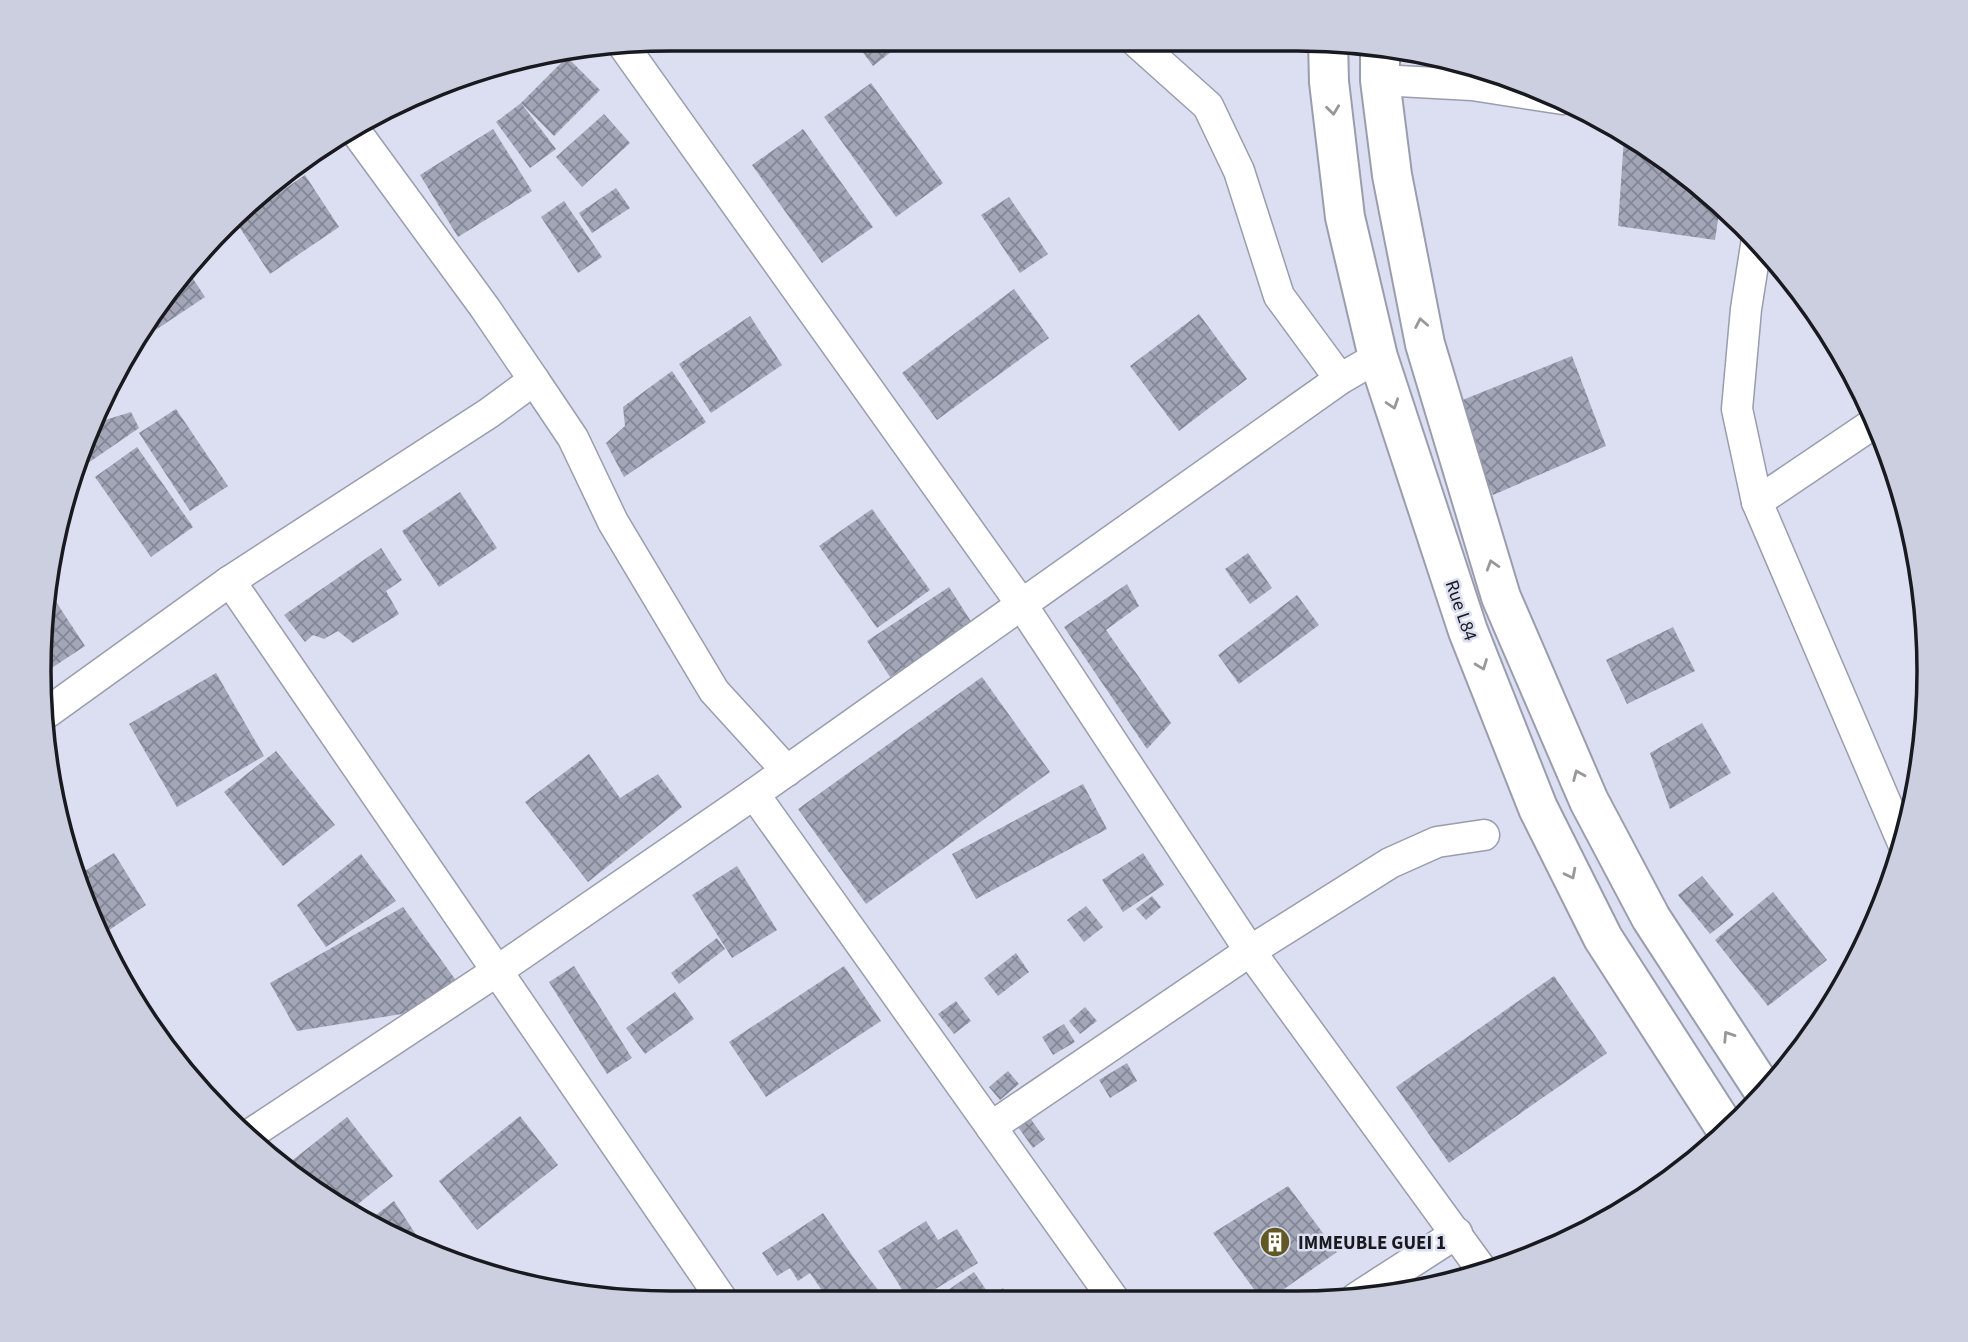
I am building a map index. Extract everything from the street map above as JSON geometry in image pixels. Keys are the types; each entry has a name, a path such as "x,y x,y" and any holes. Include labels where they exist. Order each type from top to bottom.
{"main road":[{"name":"Rue L84","path":"1328,52 1329,82 1345,217 1378,357 1468,631 1538,808 1603,938 1722,1122"},
{"path":"1380,64 1392,175 1425,344 1502,597 1589,801 1651,918 1759,1084"}],"street":[{"path":"1147,51 1208,106 1239,171 1279,296 1340,379"},
{"path":"628,52 1022,605 1250,951 1478,1264"},
{"path":"1380,64 1472,85 1518,92"},
{"path":"358,136 485,308 573,438 613,522 714,691 787,771"},
{"path":"1755,253 1746,309 1737,408 1757,502 1897,826"},
{"path":"255,1131 497,971 754,794 1340,379 1378,357"},
{"path":"52,709 230,581 489,413 534,380"},
{"path":"1757,502 1867,428"},
{"path":"230,581 716,1291"},
{"path":"754,794 1108,1291"},
{"path":"991,1127 1250,951 1390,863 1437,842 1484,835"},
{"path":"1374,1286 1457,1233"}],"building":[{"path":"862,51 892,51 873,66"},
{"path":"570,60 600,90 554,136 521,103 563,61"},
{"path":"871,83 943,183 896,217 824,117"},
{"path":"521,103 556,149 530,168 496,122"},
{"path":"604,114 630,143 582,187 556,157"},
{"path":"493,129 532,191 458,237 420,175"},
{"path":"803,129 873,227 822,263 752,165"},
{"path":"1624,144 1675,179 1718,216 1715,240 1618,226"},
{"path":"305,175 339,227 270,274 239,226 267,201"},
{"path":"616,188 630,208 592,233 579,213"},
{"path":"1009,197 1048,254 1020,273 981,215"},
{"path":"564,201 602,257 578,273 541,217"},
{"path":"192,277 205,297 151,333"},
{"path":"1014,289 1049,338 937,420 902,373"},
{"path":"1199,314 1247,379 1179,431 1130,366"},
{"path":"750,316 782,365 711,413 679,364"},
{"path":"1572,356 1606,446 1493,495 1455,403"},
{"path":"672,371 706,422 624,477 606,443 625,426 623,407"},
{"path":"176,409 228,486 190,511 139,433"},
{"path":"131,412 139,428 87,464 98,434 104,420"},
{"path":"137,447 193,527 151,557 95,477"},
{"path":"460,492 497,548 439,587 402,531"},
{"path":"872,509 930,590 877,628 819,546"},
{"path":"381,548 402,580 386,591 399,614 353,643 338,631 324,639 313,635 305,642 284,615"},
{"path":"1248,553 1272,588 1250,604 1225,569"},
{"path":"1127,584 1139,606 1106,630 1171,723 1147,749 1064,627"},
{"path":"949,587 972,623 890,677 867,641"},
{"path":"1297,595 1319,625 1239,684 1218,655"},
{"path":"55,600 85,646 51,668"},
{"path":"1673,627 1695,671 1627,704 1606,660"},
{"path":"216,673 264,756 177,807 129,724"},
{"path":"982,677 1050,772 866,904 798,809"},
{"path":"1702,723 1731,773 1670,809 1650,753"},
{"path":"276,751 335,825 283,866 224,792"},
{"path":"589,754 620,798 658,774 682,807 588,882 525,802"},
{"path":"1083,784 1107,829 976,899 952,854"},
{"path":"114,853 146,905 108,931 84,871"},
{"path":"1143,853 1164,885 1123,912 1102,880"},
{"path":"361,854 396,901 326,947 297,905"},
{"path":"737,866 777,930 732,958 692,895"},
{"path":"1702,876 1734,915 1710,934 1678,895"},
{"path":"1773,892 1827,960 1768,1006 1715,940"},
{"path":"1152,896 1161,907 1146,920 1136,909"},
{"path":"1086,906 1103,927 1084,942 1067,920"},
{"path":"403,907 460,986 426,1010 297,1031 270,983"},
{"path":"717,938 725,949 679,984 671,973"},
{"path":"1016,953 1029,972 998,996 984,978"},
{"path":"574,966 632,1058 607,1074 549,982"},
{"path":"844,966 881,1021 766,1097 729,1042"},
{"path":"1554,976 1607,1053 1449,1163 1396,1087"},
{"path":"675,992 694,1019 645,1054 626,1028"},
{"path":"956,1001 971,1021 954,1034 938,1014"},
{"path":"1085,1007 1097,1021 1080,1034 1069,1021"},
{"path":"1064,1024 1075,1042 1053,1055 1042,1037"},
{"path":"1127,1063 1137,1081 1110,1098 1099,1080"},
{"path":"1008,1071 1019,1084 1000,1100 989,1087"},
{"path":"520,1116 558,1165 477,1230 439,1181"},
{"path":"347,1117 393,1176 356,1205 291,1161"},
{"path":"1030,1118 1045,1139 1033,1148 1018,1127"},
{"name":"IMMEUBLE GUEI 1","path":"1288,1186 1337,1252 1281,1291 1255,1291 1213,1233"},
{"path":"394,1201 417,1236 397,1227 375,1216"},
{"path":"823,1213 879,1291 822,1291 810,1273 798,1281 790,1268 777,1276 762,1253"},
{"path":"926,1221 938,1240 957,1229 978,1263 932,1291 903,1291 878,1251"},
{"path":"974,1272 987,1291 947,1291"}],"place":[{"name":"IMMEUBLE GUEI 1","path":"1275,1242"}]}
